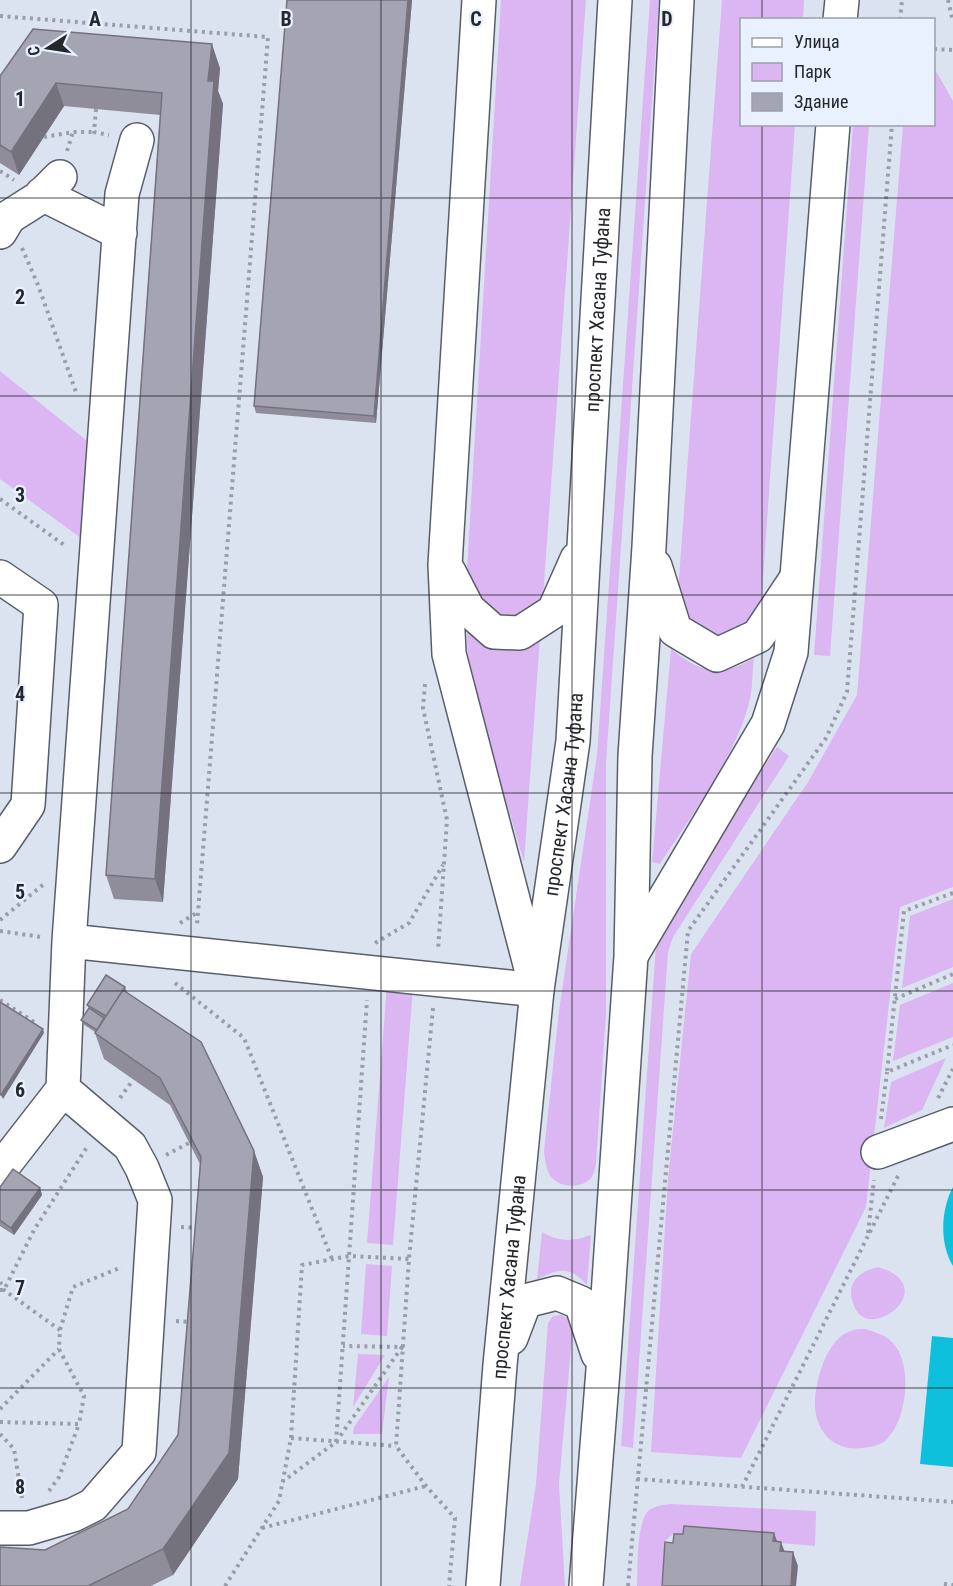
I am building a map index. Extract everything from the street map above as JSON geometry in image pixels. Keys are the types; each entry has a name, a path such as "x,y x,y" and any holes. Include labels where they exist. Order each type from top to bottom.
{"main road":[{"path":"69,941 200,955 369,959 436,979 537,990 449,654 445,565 479,0"},
{"name":"проспект Хасана Туфана","path":"483,1586 500,1365 537,990 573,741 615,0"},
{"path":"586,1586 631,956 635,756 649,547 677,0"},
{"path":"840,18 842,0"},
{"path":"631,956 768,724 791,652 799,575 832,126"},
{"path":"0,1170 63,1089 85,547 124,183 136,140"},
{"path":"3,219 51,186 120,233"},
{"path":"445,565 468,609 494,633 520,633 554,611 585,541"},
{"path":"649,547 675,630 717,655 758,636 799,575"},
{"path":"0,577 41,605 28,805 0,846"},
{"path":"12,1528 73,1515 93,1505 139,1452 155,1200 130,1146 63,1089"},
{"path":"878,1152 953,1124"},
{"path":"500,1365 525,1301 557,1293 581,1304 603,1370"}],"path":[{"path":"900,18 902,0"},
{"path":"948,0 953,22"},
{"path":"0,16 268,37 196,944 200,955"},
{"path":"935,49 953,51"},
{"path":"628,1586 688,932 826,738 847,692 892,126"},
{"path":"44,137 73,132 94,132"},
{"path":"3,219 38,285 77,396"},
{"path":"336,1442 369,959 409,923 444,864"},
{"path":"0,920 45,883"},
{"path":"953,893 904,911 887,1072 953,1045"},
{"path":"0,931 69,941"},
{"path":"895,999 953,974"},
{"path":"436,979 409,1259 396,1446 454,1518 449,1586"},
{"path":"171,980 244,1038 332,1259"},
{"path":"0,1000 65,1042"},
{"path":"742,1486 953,1069"},
{"path":"2,1290 34,1230 103,1122"},
{"path":"225,1586 279,1501 291,1438 302,1265 349,1256 409,1259"},
{"path":"48,1493 59,1478 79,1424 84,1396 59,1349 60,1330 73,1287 126,1265 150,1266"},
{"path":"0,1282 2,1290 60,1330"},
{"path":"343,1346 402,1347"},
{"path":"282,1482 336,1442 402,1347"},
{"path":"0,1409 59,1349"},
{"path":"0,1422 79,1424"},
{"path":"0,1434 14,1449 19,1473 12,1528"},
{"path":"291,1438 396,1446"},
{"path":"637,1479 953,1502"},
{"path":"262,1528 426,1486"},
{"path":"944,1584 953,1585"}],"green space":[{"path":"501,0 586,0 543,597 530,610 502,620 466,586"},
{"path":"650,0 659,0 606,763 606,1013 596,1164 591,1178 583,1184 572,1186 561,1184 552,1178 547,1169 544,1151 559,1011 597,755"},
{"path":"722,0 804,0 803,18 740,18 740,126 795,126 761,606 741,634 723,640 695,629 677,605"},
{"path":"935,72 953,101 953,887 900,907 866,1207 741,1458 651,1452 668,1179 691,954 808,782 857,695 903,126 935,126"},
{"path":"853,126 869,126 830,656 814,655"},
{"path":"0,371 91,444 81,538 0,479"},
{"path":"467,632 477,638 540,637 524,862 468,671"},
{"path":"671,649 692,663 711,670 731,668 754,658 750,699 735,742 712,784 660,864 652,862"},
{"path":"777,747 789,756 673,937 668,952 633,1448 621,1446 656,945 669,913"},
{"path":"953,899 953,967 902,988 910,916"},
{"path":"953,983 953,1037 893,1061 900,1005"},
{"path":"387,985 413,987 393,1245 367,1243"},
{"path":"946,1058 922,1110 884,1128 891,1082"},
{"path":"542,1232 554,1238 566,1240 591,1235 587,1285 575,1275 564,1271 551,1273 537,1280"},
{"path":"366,1264 392,1266 387,1336 361,1334"},
{"path":"878,1267 896,1276 904,1286 904,1298 897,1308 886,1315 874,1319 863,1317 855,1308 852,1300 852,1286 864,1272"},
{"path":"561,1315 568,1318 573,1325 559,1484 565,1586 520,1586 536,1484 548,1323 553,1316"},
{"path":"856,1329 865,1329 893,1343 903,1364 905,1391 900,1417 888,1438 873,1446 852,1448 834,1443 827,1437 818,1421 815,1401 824,1360 829,1350 843,1335"},
{"path":"358,1354 385,1355 353,1407"},
{"path":"389,1377 382,1434 353,1434 354,1427"},
{"path":"670,1504 816,1511 815,1546 673,1534 665,1541 661,1586 637,1586 638,1547 644,1518 653,1508"}],"water":[{"path":"953,1187 953,1266 945,1247 943,1226 946,1205"},
{"path":"932,1336 953,1338 953,1467 920,1464"}],"building":[{"path":"287,0 408,0 374,416 254,406"},
{"path":"33,29 212,44 208,81 214,81 155,879 106,875 162,93 56,83 11,152 0,145 0,76"},
{"path":"106,975 125,987 106,1016 87,1005"},
{"path":"123,990 201,1042 254,1151 229,1453 163,1549 88,1586 0,1586 0,1547 45,1550 128,1509 178,1435 201,1157 160,1078 95,1033"},
{"path":"0,1002 43,1029 1,1095 0,1094"},
{"path":"89,1008 104,1018 97,1030 81,1020"},
{"path":"13,1169 40,1188 11,1228 0,1220 0,1187"},
{"path":"684,1526 774,1533 773,1541 781,1542 780,1551 793,1552 791,1586 662,1586 665,1542 673,1543 674,1534 683,1534"}]}
